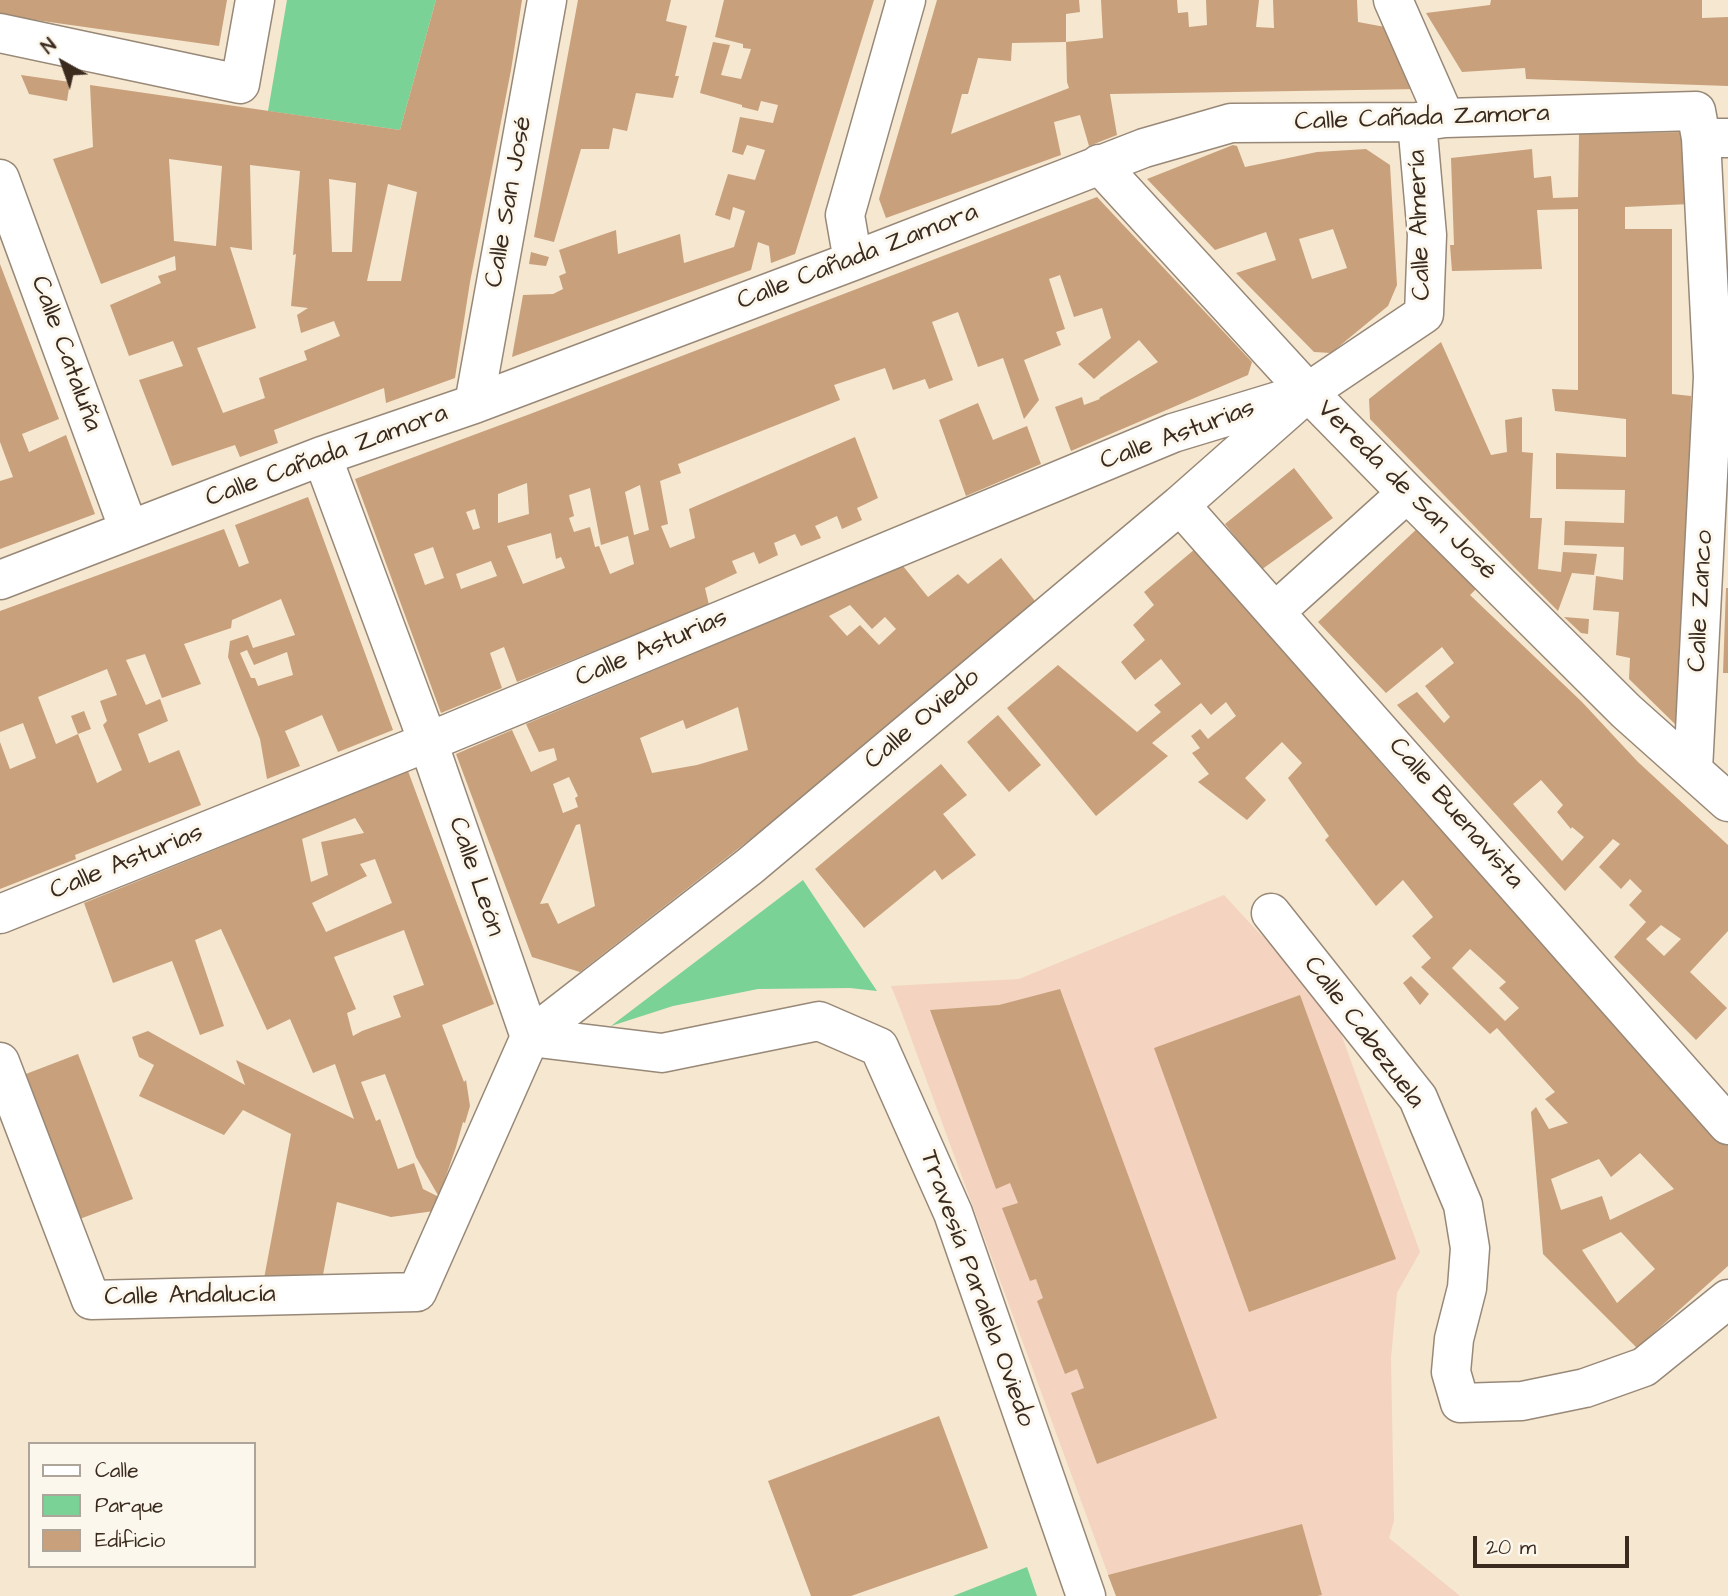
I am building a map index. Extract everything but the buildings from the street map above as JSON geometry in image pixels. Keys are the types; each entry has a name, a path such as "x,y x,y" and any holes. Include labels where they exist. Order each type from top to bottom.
{"street":[{"path":"0,33 240,84 255,0"},
{"name":"Calle San José","path":"474,404 547,0"},
{"path":"853,261 845,215 906,0"},
{"path":"1393,0 1431,120"},
{"name":"Calle Cañada Zamora","path":"0,580 322,456 474,404 853,261 1099,164 1231,123 1431,120 1696,111 1714,138"},
{"name":"Calle Almería","path":"1308,392 1424,314 1431,120"},
{"name":"Calle Zanco","path":"1693,771 1713,377 1714,138"},
{"name":"Vereda de San José","path":"1099,164 1308,392 1407,493 1626,711 1728,802"},
{"name":"Calle Cataluña","path":"0,178 129,530"},
{"name":"Calle Oviedo","path":"530,1037 750,866 1180,505 1308,392"},
{"name":"Calle Asturias","path":"0,914 428,742 1173,433 1308,392"},
{"name":"Calle León","path":"322,456 428,742 530,1037"},
{"path":"1276,611 1407,493"},
{"name":"Calle Buenavista","path":"1180,505 1728,1125"},
{"name":"Calle Cabezuela","path":"1271,913 1418,1098 1459,1194 1470,1248 1467,1288 1454,1339 1451,1372 1461,1403 1522,1401 1585,1388 1644,1367 1728,1299"},
{"name":"Travesía Paralela Oviedo","path":"530,1037 662,1053 819,1021 879,1047 953,1213 1086,1596"},
{"name":"Calle Andalucía","path":"0,1062 92,1300 417,1292 530,1037"}],"shaded area":[{"path":"1224,895 1260,934 1323,984 1420,1252 1397,1293 1391,1358 1394,1521 1389,1538 1460,1596 1116,1596 891,986 1019,979"}],"green space":[{"path":"287,0 436,0 400,130 268,111"},
{"path":"803,880 877,991 850,988 758,989 673,1006 611,1026"},
{"path":"1027,1567 1037,1596 953,1596"}]}
